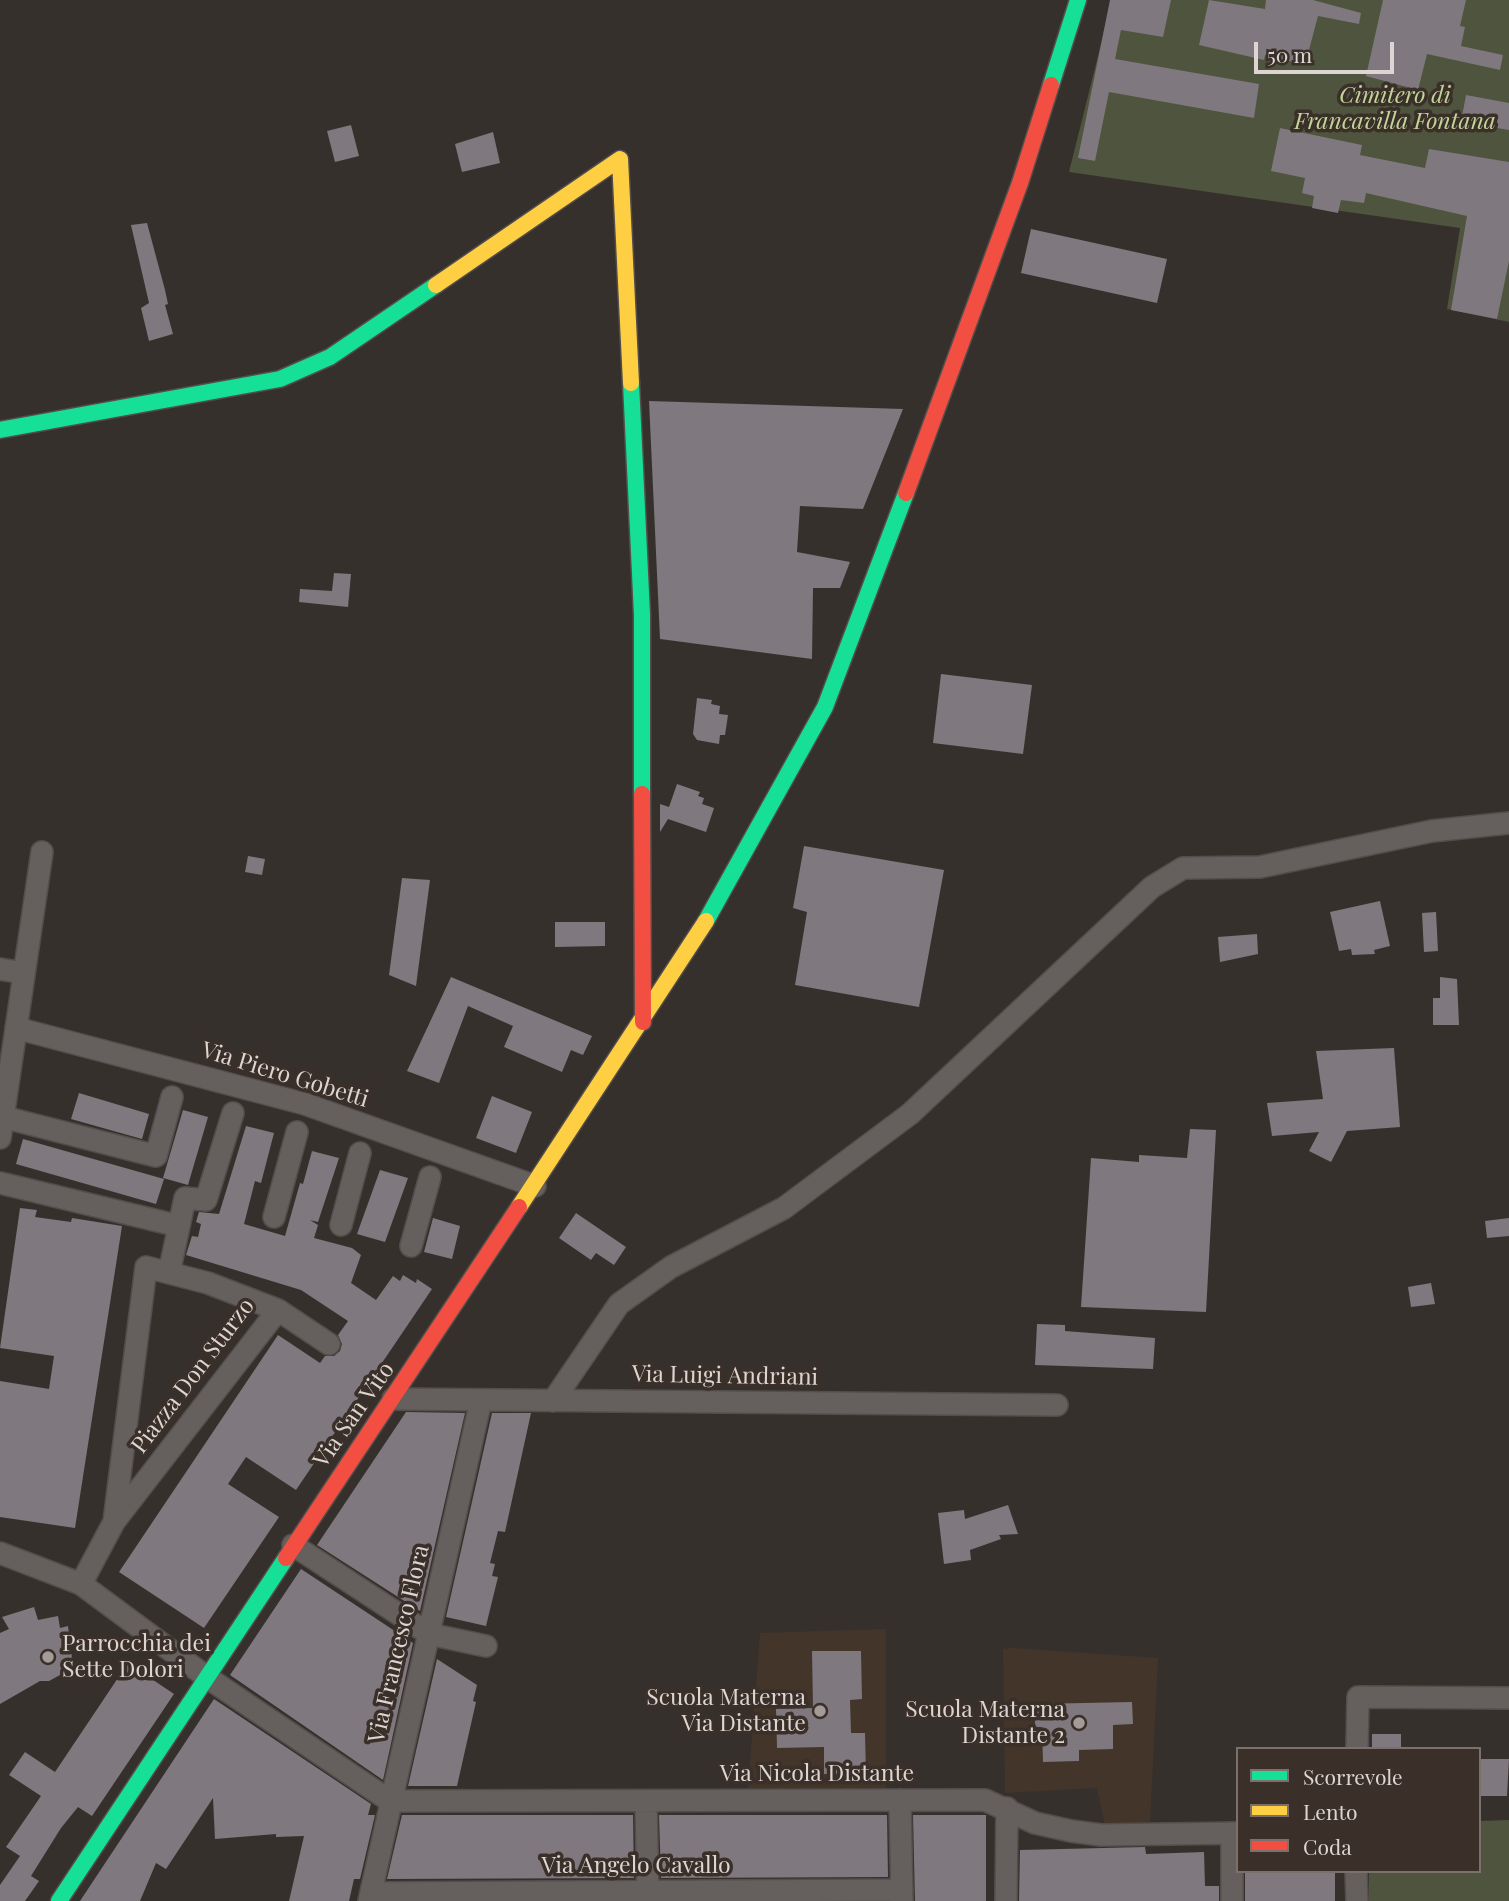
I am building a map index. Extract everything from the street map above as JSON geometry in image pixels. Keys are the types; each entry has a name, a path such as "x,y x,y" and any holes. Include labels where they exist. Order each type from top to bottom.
{"street":[{"name":"Via San Vito","path":"59,1901 293,1545 536,1186 687,954 765,819 825,707 1020,183 1078,0"},
{"path":"0,430 280,379 330,357 620,159 642,615 643,1022"},
{"path":"553,1401 619,1304 671,1267 784,1208 910,1114 1152,887 1183,868 1260,867 1432,831 1509,822"},
{"path":"0,1138 42,852"},
{"path":"0,969 24,973"},
{"name":"Via Piero Gobetti","path":"16,1028 305,1104 536,1186"},
{"path":"3,1110 156,1156 172,1097"},
{"path":"169,1273 185,1198 206,1200 233,1113"},
{"path":"274,1217 297,1132"},
{"path":"341,1224 360,1153"},
{"path":"411,1246 430,1177"},
{"path":"0,1183 179,1226"},
{"name":"Piazza Don Sturzo","path":"81,1584 114,1522 278,1310 146,1267 114,1522"},
{"path":"278,1310 329,1344"},
{"name":"Via Luigi Andriani","path":"393,1399 1057,1405"},
{"name":"Via Francesco Flora","path":"370,1897 481,1400"},
{"path":"293,1545 429,1634 486,1646"},
{"path":"0,1553 81,1584 208,1678 390,1801"},
{"path":"1357,1747 1358,1697 1509,1698"},
{"path":"900,1800 902,1896"},
{"name":"Via Nicola Distante","path":"390,1801 985,1800 1035,1823 1091,1833 1235,1833"},
{"path":"646,1802 648,1897"},
{"path":"1006,1901 1007,1808"},
{"path":"1232,1901 1235,1833"},
{"path":"1356,1873 1357,1901"},
{"name":"Via Angelo Cavallo","path":"370,1897 902,1896"}],"shaded area":[{"name":"Scuola Materna Via Distante","path":"886,1629 886,1791 748,1789 760,1633"},
{"name":"Scuola Materna Distante 2","path":"1003,1649 1158,1658 1150,1824 1106,1831 1097,1788 1005,1793"}],"green space":[{"name":"Cimitero di Francavilla Fontana","path":"1112,0 1509,0 1509,322 1447,309 1460,228 1069,172"},
{"path":"1509,1820 1509,1901 1369,1901 1369,1873 1481,1873 1481,1821"}],"building":[{"path":"1110,0 1171,0 1163,37 1121,30 1115,59 1259,84 1254,118 1109,92 1095,161 1078,158"},
{"path":"1209,0 1265,9 1266,0 1313,0 1361,13 1359,24 1318,16 1305,65 1265,55 1264,60 1199,45"},
{"path":"1383,0 1466,0 1460,26 1465,27 1461,46 1503,55 1500,70 1427,54 1418,90 1366,76"},
{"path":"1466,95 1509,103 1509,130 1461,122"},
{"path":"351,125 359,156 335,162 327,131"},
{"path":"1280,128 1362,145 1360,155 1425,168 1429,149 1509,162 1509,261 1497,319 1451,310 1467,216 1366,193 1364,203 1341,200 1338,213 1312,208 1314,196 1302,193 1305,178 1271,171"},
{"path":"493,132 500,163 462,172 455,144"},
{"path":"147,223 165,290 168,304 165,305 173,334 149,341 141,308 149,303 131,225"},
{"path":"1031,229 1167,259 1157,303 1021,273"},
{"path":"649,401 903,409 863,509 800,506 797,552 850,562 840,588 813,588 812,659 660,639"},
{"path":"334,573 351,574 348,607 299,602 300,589 332,591"},
{"path":"941,674 1032,685 1023,754 933,743"},
{"path":"697,698 712,700 711,704 720,706 719,714 728,715 725,735 720,735 719,744 697,740 693,734"},
{"path":"677,784 700,792 698,796 704,798 702,804 714,808 706,832 668,819 660,832 660,804 669,807"},
{"path":"804,846 944,870 919,1007 795,985 807,912 793,908"},
{"path":"248,856 265,859 262,875 245,872"},
{"path":"402,878 430,880 416,986 389,975"},
{"path":"1380,901 1390,946 1374,950 1375,954 1352,955 1351,949 1339,951 1330,912"},
{"path":"1436,912 1438,951 1424,952 1422,913"},
{"path":"555,922 605,922 605,946 555,947"},
{"path":"1257,934 1258,954 1220,962 1218,937"},
{"path":"451,977 592,1036 583,1055 571,1050 562,1072 504,1047 513,1026 468,1006 439,1083 407,1071"},
{"path":"1440,977 1457,979 1459,1025 1433,1025 1433,998 1440,998"},
{"path":"1394,1048 1400,1127 1347,1131 1331,1162 1309,1151 1319,1132 1272,1136 1267,1103 1323,1099 1316,1051"},
{"path":"79,1093 149,1114 142,1139 71,1119"},
{"path":"492,1096 532,1112 516,1153 476,1138"},
{"path":"183,1110 208,1117 188,1185 163,1178"},
{"path":"246,1126 274,1133 261,1183 255,1181 244,1224 285,1236 312,1151 339,1158 318,1222 310,1220 318,1225 314,1238 352,1248 361,1255 351,1283 376,1300 393,1276 400,1281 403,1275 416,1283 417,1279 432,1289 296,1490 246,1457 228,1484 279,1517 204,1628 119,1572 278,1335 320,1363 325,1356 334,1356 340,1351 342,1344 338,1335 348,1321 301,1290 186,1255 192,1236 198,1237 201,1224 196,1222 199,1212 219,1214"},
{"path":"1190,1129 1216,1130 1206,1312 1081,1307 1091,1158 1139,1162 1139,1155 1187,1158"},
{"path":"23,1139 164,1179 156,1204 16,1164"},
{"path":"380,1170 408,1178 385,1242 357,1234"},
{"path":"20,1208 37,1210 35,1217 71,1222 72,1218 122,1226 75,1528 0,1517 0,1381 49,1389 54,1356 0,1348"},
{"path":"576,1213 626,1247 614,1265 596,1253 591,1260 559,1238"},
{"path":"433,1218 460,1226 452,1259 424,1252"},
{"path":"1509,1218 1509,1236 1487,1238 1485,1221"},
{"path":"1431,1283 1435,1304 1411,1307 1408,1287"},
{"path":"1037,1324 1065,1325 1065,1331 1155,1338 1153,1369 1035,1365"},
{"path":"406,1412 465,1413 420,1611 317,1545"},
{"path":"492,1413 531,1413 505,1532 498,1531 490,1563 495,1564 492,1576 498,1577 486,1626 446,1617"},
{"path":"1008,1505 1018,1534 999,1535 1001,1539 970,1550 971,1560 944,1564 938,1513 964,1510 965,1519"},
{"path":"301,1569 413,1643 383,1780 230,1675"},
{"path":"34,1607 38,1620 58,1616 60,1628 68,1626 72,1658 67,1658 60,1675 49,1681 40,1681 0,1704 0,1633 9,1629 2,1617"},
{"path":"812,1651 861,1651 862,1699 850,1700 851,1733 865,1733 866,1773 824,1774 824,1747 777,1748 776,1709 813,1708"},
{"path":"437,1659 477,1685 473,1701 476,1702 457,1786 408,1786"},
{"path":"128,1663 174,1694 92,1816 78,1807 61,1828 31,1876 39,1881 25,1901 0,1901 0,1885 20,1856 6,1847 41,1796 9,1775 25,1752 55,1772"},
{"path":"214,1699 371,1804 368,1815 375,1815 360,1879 354,1879 349,1901 289,1901 304,1836 276,1837 276,1834 215,1839 213,1798 166,1869 156,1863 140,1901 80,1901"},
{"path":"1132,1702 1133,1724 1113,1725 1113,1749 1079,1750 1079,1761 1043,1762 1042,1727 1035,1727 1035,1704"},
{"path":"1372,1734 1401,1734 1401,1747 1372,1747"},
{"path":"1481,1759 1509,1759 1507,1796 1481,1796"},
{"path":"402,1815 633,1815 634,1878 387,1879"},
{"path":"659,1815 887,1815 888,1877 661,1878"},
{"path":"913,1815 986,1815 986,1901 915,1901"},
{"path":"1145,1847 1146,1854 1204,1852 1205,1886 1219,1886 1219,1901 1019,1901 1020,1850"},
{"path":"1245,1873 1335,1873 1335,1901 1245,1901"}],"traffic: fast":[{"path":"1051,85 1078,0"},
{"path":"0,430 280,379 330,357 436,285"},
{"path":"631,383 642,615 642,794"},
{"path":"706,921 825,707 906,493"},
{"path":"59,1901 286,1558"}],"traffic: slow":[{"path":"436,285 620,159 631,383"},
{"path":"519,1207 706,921"}],"traffic: jam":[{"path":"906,493 1020,183 1051,85"},
{"path":"642,794 643,1022"},
{"path":"286,1558 519,1207"}],"place":[{"name":"Parrocchia dei Sette Dolori","path":"48,1657"},
{"name":"Scuola Materna Via Distante","path":"820,1711"},
{"name":"Scuola Materna Distante 2","path":"1079,1723"}]}
